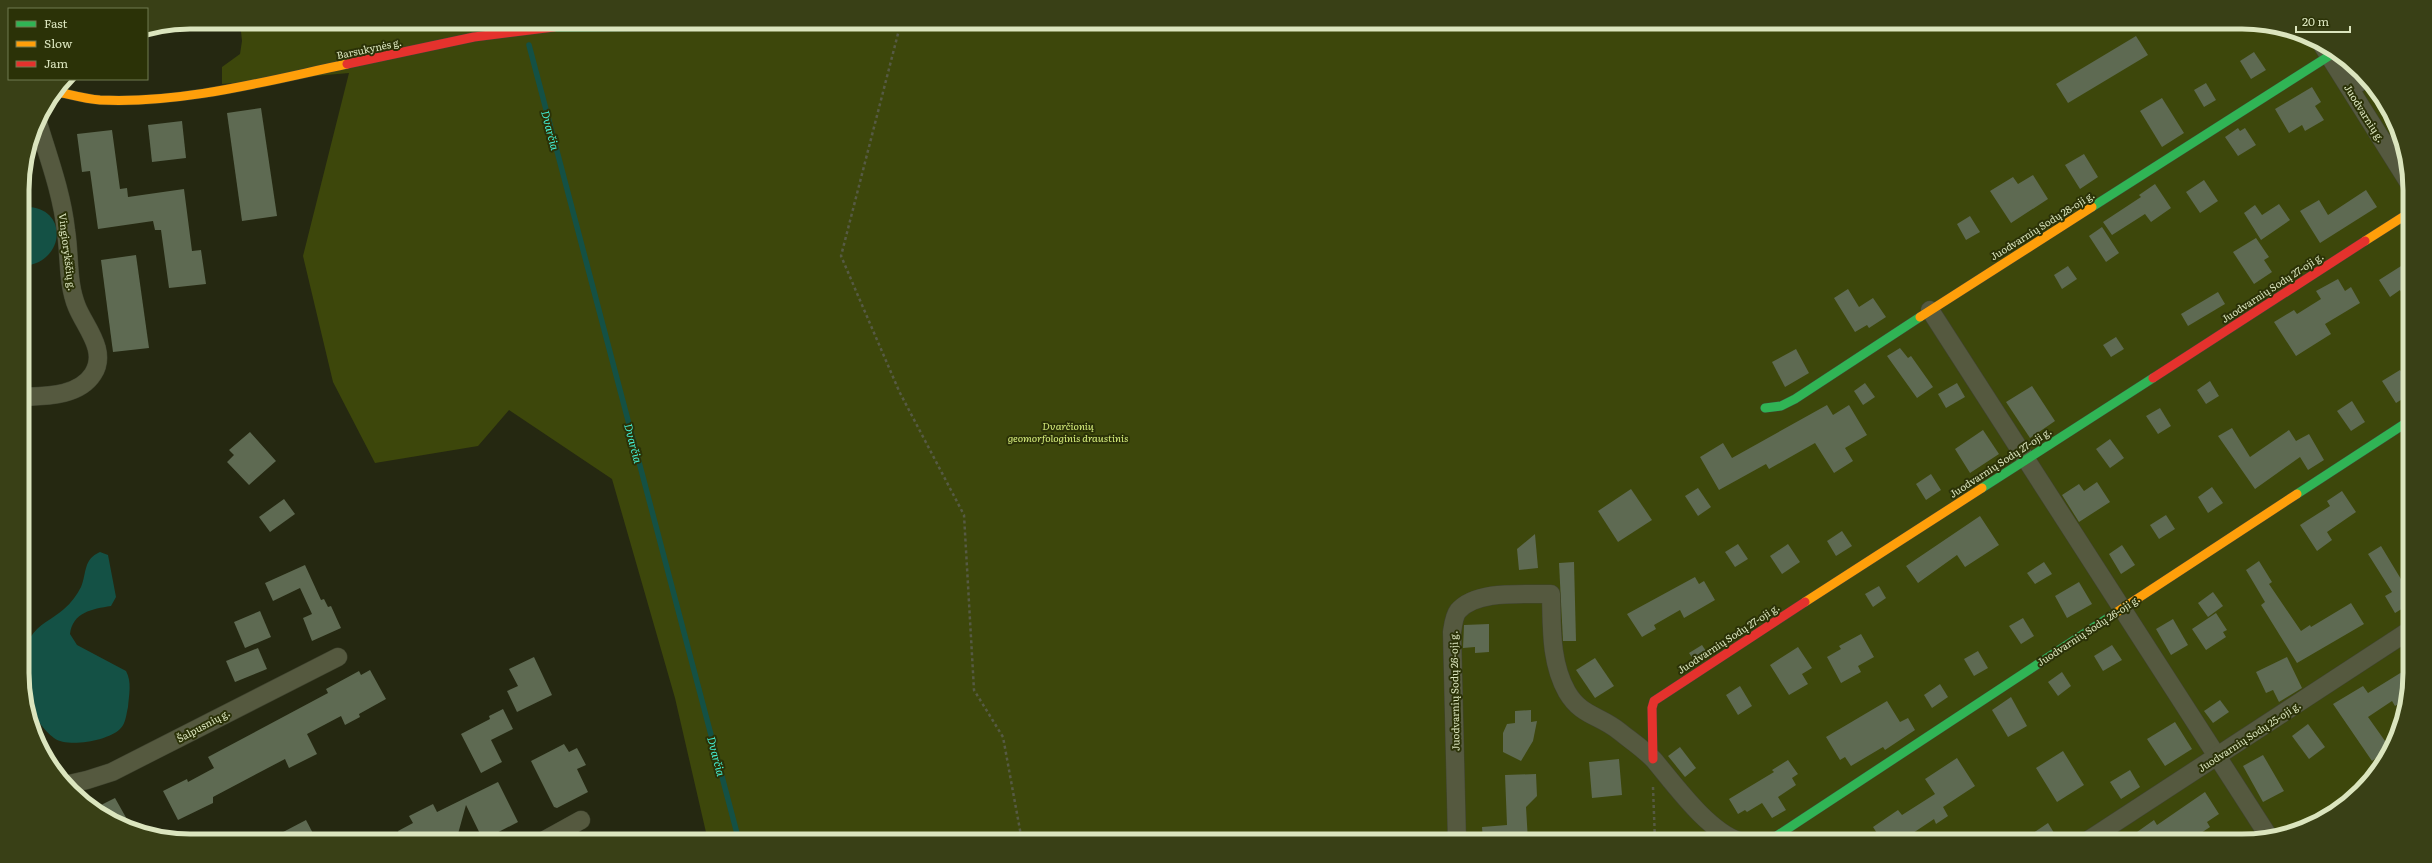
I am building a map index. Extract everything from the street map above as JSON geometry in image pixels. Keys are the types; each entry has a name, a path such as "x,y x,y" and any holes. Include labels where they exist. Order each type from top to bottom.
{"street":[{"name":"Barsukynės g.","path":"62,93 98,100 146,101 208,93 474,37 535,29"},
{"name":"Juodvarnių Sodų 28-oji g.","path":"1765,408 1781,406 1795,399 2322,51"},
{"name":"Juodvarnių g.","path":"2329,55 2402,172"},
{"path":"2350,88 2361,82"},
{"name":"Vingiorykščių g.","path":"29,397 50,395 74,390 84,384 93,374 98,362 98,348 76,306 71,288 66,232 60,191 40,130"},
{"name":"Juodvarnių Sodų 27-oji g.","path":"1653,759 1652,708 1654,701 2025,458 2403,217"},
{"path":"1930,310 2266,832"},
{"name":"Juodvarnių Sodų 26-oji g.","path":"1789,833 2121,608 2403,425"},
{"name":"Juodvarnių Sodų 26-oji g.","path":"1456,834 1452,632 1457,612 1469,602 1484,596 1551,594 1554,657 1567,692 1581,711 1608,722 1653,759 1676,789 1724,834"},
{"name":"Juodvarnių Sodų 25-oji g.","path":"2097,834 2218,757 2403,635"},
{"name":"Šalpusnių g.","path":"73,783 112,772 338,657"},
{"path":"556,834 581,820"}],"path":[{"path":"899,29 840,256 899,391 964,515 974,690 1003,737 1021,834"},
{"path":"1653,759 1655,834"}],"green space":[{"name":"Dvarčionių geomorfologinis draustinis","path":"241,29 2253,29 2284,34 2304,41 2340,62 2356,76 2370,92 2391,128 2398,148 2402,169 2403,684 2398,715 2391,735 2370,771 2356,787 2340,801 2304,822 2284,829 2253,834 706,834 675,698 612,479 509,410 478,446 375,463 333,382 303,256 349,73 222,84 222,67 240,54 242,41"}],"water":[{"path":"29,208 38,209 49,215 55,224 57,234 54,245 48,255 38,262 29,264"},
{"path":"100,552 108,555 116,597 111,606 90,610 79,616 72,627 70,634 77,645 126,671 130,684 126,719 120,729 97,740 77,743 60,741 47,732 33,712 29,684 29,640 33,633 41,625 60,613 74,599 83,582 88,562"}],"building":[{"path":"2136,36 2148,55 2068,103 2056,84"},
{"path":"2254,52 2266,70 2251,79 2240,61"},
{"path":"2206,83 2216,100 2204,107 2194,90"},
{"path":"2312,87 2321,102 2315,106 2324,120 2305,131 2302,125 2289,133 2275,109"},
{"path":"2162,98 2184,133 2162,147 2140,111"},
{"path":"261,108 277,216 242,221 227,113"},
{"path":"182,121 186,158 152,162 148,125"},
{"path":"2238,128 2240,131 2245,128 2256,145 2238,156 2225,137"},
{"path":"112,130 120,189 127,188 128,197 184,189 192,251 201,250 206,284 169,288 161,230 155,230 153,221 98,229 90,171 82,172 77,134"},
{"path":"2084,154 2098,177 2080,189 2065,165"},
{"path":"2033,175 2048,199 2011,223 1990,191 2013,177 2018,184"},
{"path":"2204,180 2218,201 2200,213 2186,192"},
{"path":"2155,184 2171,208 2151,222 2145,214 2112,235 2103,222 2141,197 2139,195"},
{"path":"2366,190 2377,207 2320,243 2300,211 2319,200 2328,215"},
{"path":"2279,204 2290,220 2261,240 2244,213 2255,205 2262,215"},
{"path":"1970,216 1980,232 1966,240 1957,224"},
{"path":"2102,227 2119,253 2106,262 2089,236"},
{"path":"2256,238 2269,257 2264,260 2272,272 2254,284 2233,252"},
{"path":"136,255 149,348 113,352 101,260"},
{"path":"2403,265 2403,295 2400,290 2390,297 2379,280"},
{"path":"2068,266 2077,279 2062,289 2054,275"},
{"path":"2338,279 2345,291 2351,287 2360,303 2325,324 2331,334 2296,356 2274,322 2294,310 2297,314 2321,299 2316,291"},
{"path":"1848,289 1859,307 1873,298 1886,317 1869,328 1867,325 1855,332 1834,298"},
{"path":"2218,292 2225,304 2188,326 2181,314"},
{"path":"2116,337 2124,349 2111,357 2103,345"},
{"path":"1900,348 1908,358 1911,356 1933,387 1917,398 1887,356"},
{"path":"1796,349 1809,373 1785,387 1772,362"},
{"path":"2400,370 2403,374 2403,399 2396,403 2382,381"},
{"path":"2210,381 2219,396 2206,404 2197,390"},
{"path":"1865,383 1875,397 1863,405 1854,391"},
{"path":"1957,383 1965,397 1946,408 1938,394"},
{"path":"2032,386 2055,421 2030,438 2006,402"},
{"path":"2352,401 2365,422 2351,431 2337,411"},
{"path":"1827,405 1833,415 1849,405 1867,435 1845,448 1853,461 1834,473 1815,443 1769,469 1766,464 1719,490 1700,457 1723,443 1732,458"},
{"path":"2160,408 2171,426 2158,434 2146,416"},
{"path":"2232,428 2250,457 2289,430 2296,441 2309,434 2324,460 2308,470 2300,457 2255,489 2218,436"},
{"path":"1983,430 1999,454 1970,473 1955,449"},
{"path":"250,432 276,461 249,485 227,462 234,455 229,450"},
{"path":"2110,439 2124,458 2110,468 2096,449"},
{"path":"1931,474 1941,490 1926,500 1916,484"},
{"path":"2097,482 2110,502 2079,522 2062,495 2079,484 2084,491"},
{"path":"2212,487 2223,503 2208,513 2198,497"},
{"path":"1698,488 1711,507 1698,516 1685,496"},
{"path":"1631,489 1652,520 1618,542 1598,511"},
{"path":"2342,491 2356,512 2327,532 2332,540 2317,551 2300,525 2330,506 2327,501"},
{"path":"284,499 295,514 270,532 259,517"},
{"path":"2166,515 2175,529 2159,539 2150,525"},
{"path":"1980,516 1999,545 1965,567 1957,555 1918,583 1906,566"},
{"path":"1842,531 1852,546 1836,556 1827,541"},
{"path":"1535,534 1538,568 1519,570 1517,549"},
{"path":"1738,544 1748,559 1735,567 1725,552"},
{"path":"1788,544 1800,562 1782,574 1770,556"},
{"path":"2122,545 2135,565 2121,574 2109,554"},
{"path":"2381,546 2403,582 2403,608 2395,613 2385,596 2392,592 2368,554"},
{"path":"2259,561 2272,582 2269,584 2301,631 2310,625 2311,627 2351,603 2364,624 2297,663 2261,605 2265,602 2246,570"},
{"path":"1574,562 1576,641 1563,641 1559,563"},
{"path":"2044,562 2052,574 2035,584 2027,573"},
{"path":"305,565 321,600 324,599 328,607 331,606 341,628 312,641 303,618 312,614 300,588 273,601 265,583"},
{"path":"1695,577 1699,584 1704,581 1715,600 1684,618 1680,610 1654,625 1656,629 1642,637 1627,614"},
{"path":"2079,582 2092,604 2067,618 2055,596"},
{"path":"1879,586 1886,598 1873,607 1865,594"},
{"path":"2213,592 2223,606 2208,617 2198,603"},
{"path":"260,611 271,637 245,648 234,622"},
{"path":"2216,613 2227,630 2223,632 2226,637 2206,650 2192,629"},
{"path":"2023,618 2034,636 2021,644 2009,626"},
{"path":"2173,619 2188,645 2171,655 2156,629"},
{"path":"1489,624 1489,652 1475,653 1475,647 1463,648 1464,625"},
{"path":"1861,634 1874,657 1858,666 1861,672 1841,683 1827,657 1841,649 1839,646"},
{"path":"1702,645 1706,651 1693,659 1689,653"},
{"path":"2112,645 2122,660 2103,671 2094,656"},
{"path":"1798,647 1812,668 1802,674 1808,684 1789,695 1770,665"},
{"path":"258,648 267,669 235,682 226,661"},
{"path":"1978,651 1988,668 1974,676 1964,659"},
{"path":"534,657 552,695 517,712 507,691 518,686 509,669"},
{"path":"2287,657 2302,688 2279,702 2273,690 2266,693 2256,672"},
{"path":"1595,658 1614,686 1595,698 1576,670"},
{"path":"370,670 386,699 359,714 360,717 345,725 341,716 307,734 317,754 289,768 285,759 213,797 213,803 178,820 163,791 187,779 188,782 214,768 208,757 328,693 326,689 359,671 361,675"},
{"path":"2403,671 2400,703 2395,706 2392,701 2368,717 2387,743 2380,755 2372,761 2333,704 2363,686 2368,693"},
{"path":"2062,672 2071,686 2058,696 2048,682"},
{"path":"1940,684 1948,697 1932,708 1924,695"},
{"path":"1740,686 1752,706 1738,715 1726,695"},
{"path":"2011,697 2027,726 2008,737 1992,710"},
{"path":"2220,700 2229,712 2213,723 2204,711"},
{"path":"1887,701 1900,722 1908,718 1915,730 1885,750 1883,747 1851,766 1845,757 1840,760 1826,737"},
{"path":"503,709 513,729 491,740 502,762 481,773 461,734 490,719 489,716"},
{"path":"1531,710 1531,722 1537,721 1533,741 1521,761 1503,752 1503,733 1507,724 1515,723 1515,711"},
{"path":"2175,722 2192,749 2165,766 2147,739"},
{"path":"2308,724 2325,747 2309,759 2292,736"},
{"path":"564,744 569,752 577,748 586,765 577,769 588,792 557,808 554,807 531,761"},
{"path":"1680,747 1696,768 1685,777 1668,756"},
{"path":"2063,751 2084,785 2057,802 2036,768"},
{"path":"2263,755 2284,791 2263,802 2243,766"},
{"path":"1957,758 1975,786 1943,807 1948,816 1936,824 1934,819 1912,834 1878,834 1873,827 1898,810 1902,815 1935,794 1925,779"},
{"path":"1619,759 1622,795 1592,798 1589,762"},
{"path":"1788,760 1798,774 1792,778 1796,785 1778,797 1786,810 1772,818 1762,803 1747,812 1745,810 1738,814 1729,799 1774,772 1772,770"},
{"path":"2130,770 2140,787 2121,799 2110,782"},
{"path":"1536,774 1537,796 1526,807 1528,834 1482,834 1482,827 1507,825 1505,775"},
{"path":"498,782 518,822 495,834 480,834 466,805 458,834 400,834 398,831 413,823 409,816 433,804 437,812"},
{"path":"2205,792 2219,814 2207,822 2210,827 2200,834 2138,834 2137,832 2154,820 2157,825"},
{"path":"115,798 129,822 109,812 99,806"},
{"path":"306,820 313,834 279,834"},
{"path":"2048,823 2055,834 2032,834"}],"waterway":[{"name":"Dvarčia","path":"529,45 737,834"}],"traffic: fast":[{"path":"2092,207 2329,56"},
{"path":"1765,408 1781,406 1795,399 1920,317"},
{"path":"1982,488 2153,378"},
{"path":"2297,494 2403,425"},
{"path":"1780,834 2117,612"}],"traffic: slow":[{"path":"61,93 100,100 131,100 193,95 255,84 347,64"},
{"path":"1920,317 2092,207"},
{"path":"2365,241 2403,217"},
{"path":"1805,602 1982,488"},
{"path":"2117,612 2297,494"}],"traffic: jam":[{"path":"347,64 474,37 538,29"},
{"path":"2153,378 2365,241"},
{"path":"1653,759 1652,708 1654,701 1805,602"}]}
